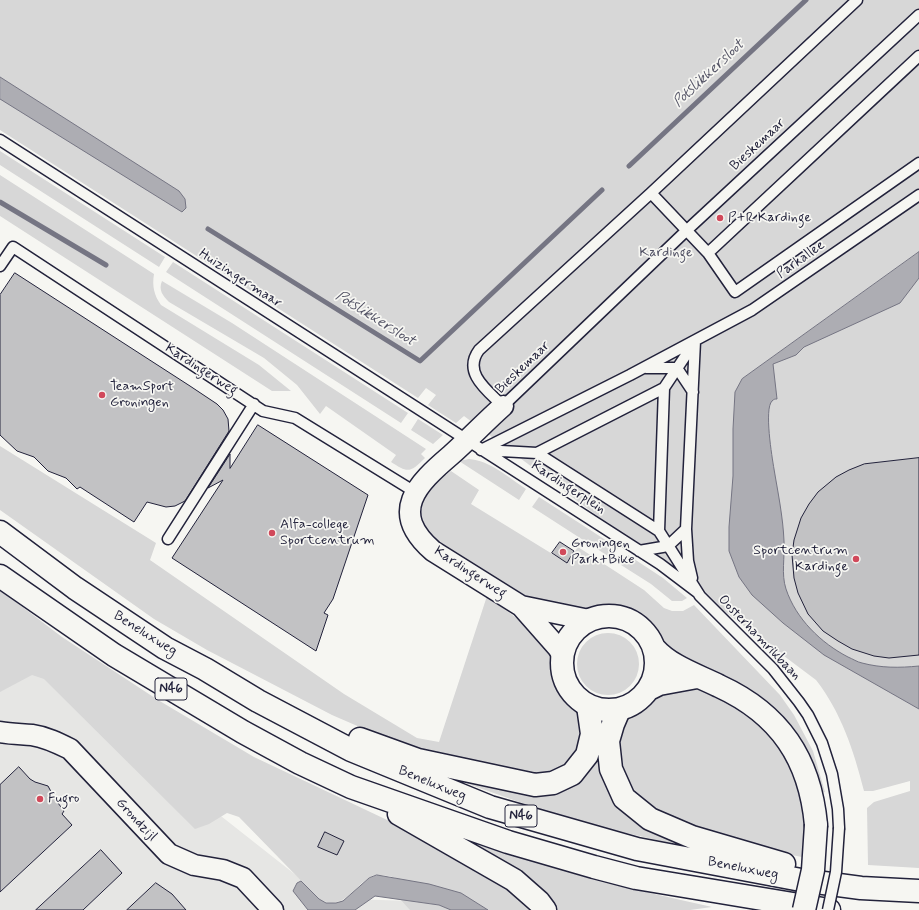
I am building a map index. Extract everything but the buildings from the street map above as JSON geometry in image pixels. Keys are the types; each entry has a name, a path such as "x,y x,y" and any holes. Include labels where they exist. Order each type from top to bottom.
{"main road":[{"name":"Beneluxweg","path":"0,532 75,588 165,648 205,669 258,701 351,750 490,807 644,851 801,880 861,888 919,891"},
{"name":"Beneluxweg","path":"0,576 120,659 243,732 300,763 351,787 508,842 636,878 828,910"},
{"path":"654,648 656,658 654,679 649,689 631,706 619,710 603,710 588,706 576,697 566,684 563,675 562,654 572,634 579,626 589,620 611,616 633,622 642,629 661,656 697,677 742,697 758,708 781,731 793,747 801,763 814,804 816,825 813,870 804,910"},
{"path":"649,689 659,684 697,677"},
{"name":"N46","path":"258,701 418,760 535,785 553,784 572,774 587,755 592,734 588,706"},
{"name":"N46","path":"619,710 608,741 611,769 624,798 650,819 692,837 781,864 862,877 919,891"},
{"name":"N46","path":"351,787 514,880 539,902 545,910"}],"street":[{"path":"415,492 429,475 474,445 503,406"},
{"name":"Kardingerweg","path":"415,492 412,501 412,518 418,536 425,544 433,551 521,606 562,654"},
{"name":"Kardingerweg","path":"521,606 589,620"},
{"name":"Grondzijl","path":"0,732 31,735 44,738 70,749 169,854 194,865 223,870 243,878 273,910"}],"lane":[{"name":"Bieskemaar","path":"857,0 475,356 472,366 474,374 503,406 686,231 919,15"},
{"path":"708,253 919,56"},
{"name":"Huizingermaar","path":"0,140 474,445"},
{"path":"651,193 708,253 735,292 919,163"},
{"name":"Parkallee","path":"695,341 767,301 919,195"},
{"name":"Kardingerweg","path":"0,266 13,247 263,411 295,418 415,492"},
{"path":"474,445 643,368 695,341"},
{"path":"695,341 686,529 688,561 691,577 697,592"},
{"name":"Kardingerplein","path":"537,453 664,388 695,341"},
{"path":"643,368 677,368 692,392"},
{"path":"658,531 664,388"},
{"path":"168,539 254,404"},
{"name":"Kardingerplein","path":"474,445 537,453 658,531 697,592"},
{"name":"Kardingerplein","path":"474,445 660,564 697,592"},
{"path":"639,551 668,546 686,529"},
{"name":"Oosterhamrikbaan","path":"697,592 714,611 773,669 808,715 822,743 832,774 838,809 839,828 836,872 828,910"}],"shaded area":[{"path":"0,77 179,191 185,199 186,208 182,212 0,99"},
{"path":"919,252 919,278 900,303 804,347 796,355 773,364 777,399 773,400 770,406 769,434 783,523 784,577 790,600 803,620 819,637 828,645 848,657 860,663 883,667 919,666 919,709 824,655 783,623 752,595 739,577 729,551 729,527 733,476 735,392 742,379"},
{"path":"0,642 325,898 409,901 416,910 0,910"},
{"path":"377,875 429,884 461,893 488,910 451,910 439,905 375,896 355,910 308,910 293,891 297,883 301,881 319,899 326,903 336,903 343,901 369,878"}],"green space":[{"name":"Kardinge","path":"0,0 919,0 919,868 868,865 867,808 874,802 910,791 910,781 873,791 864,791 846,732 833,705 816,680 464,416 456,423 428,405 436,395 426,388 418,398 0,130"},
{"path":"0,151 165,257 159,267 0,165"},
{"path":"0,175 154,274 154,290 161,305 259,365 291,391 272,391 0,216"},
{"path":"173,262 408,413 401,423 166,272"},
{"path":"162,281 232,323 426,449 421,454 425,458 409,470 405,470 391,462 396,455 326,406 320,414 297,385 264,358 169,302 161,290"},
{"path":"418,419 443,435 433,444 411,430"},
{"path":"0,446 156,543 150,560 344,694 417,738 439,742 487,596 539,635 552,653 556,676 580,713 584,739 574,757 563,767 544,776 436,760 332,715 207,650 154,619 0,510"},
{"path":"469,459 491,466 526,489 519,500 459,461"},
{"path":"451,471 479,490 471,504 567,563 578,547 644,590 664,608 672,611 683,611 694,605 780,695 794,715 813,751 825,792 821,793 808,753 801,741 787,723 772,708 744,686 686,661 657,639 651,630 641,621 608,609 583,611 537,601 511,588 437,542 426,528 421,513 421,505 428,487 443,473 446,475"},
{"path":"539,497 618,548 611,558 532,507"},
{"path":"628,555 663,578 687,598 682,601 672,601 651,584 621,565"},
{"path":"0,590 62,637 158,700 254,757 440,845 504,879 539,910 488,910 474,901 389,876 379,875 370,877 343,900 332,903 326,902 319,899 239,817 227,813 209,824 195,829 44,679 32,675 0,692"},
{"path":"608,633 620,635 630,642 637,652 639,664 637,676 630,686 620,693 608,695 596,693 586,686 579,676 577,664 579,652 586,642 596,635"},
{"path":"693,686 721,696 745,710 770,734 792,770 805,815 802,857 760,849 720,837 657,813 632,793 617,758 620,724 631,713 660,691"},
{"path":"593,755 604,756 606,776 704,851 570,820 440,774 521,791"},
{"path":"456,838 601,882 712,907 690,910 554,910"},
{"path":"400,899 439,905 451,910 410,910"}],"waterway":[{"name":"Potslikkersloot","path":"629,166 806,0"},
{"name":"Potslikkersloot","path":"208,229 420,361 602,190"},
{"path":"0,202 106,265"}],"place":[{"name":"P+R Kardinge","path":"720,218"},
{"name":"TeamSport Groningen","path":"102,395"},
{"name":"Alfa-college Sportcentrum","path":"272,533"},
{"name":"Groningen Park+Bike","path":"563,552"},
{"name":"Sportcentrum Kardinge","path":"856,559"},
{"name":"Fugro","path":"40,799"}]}
